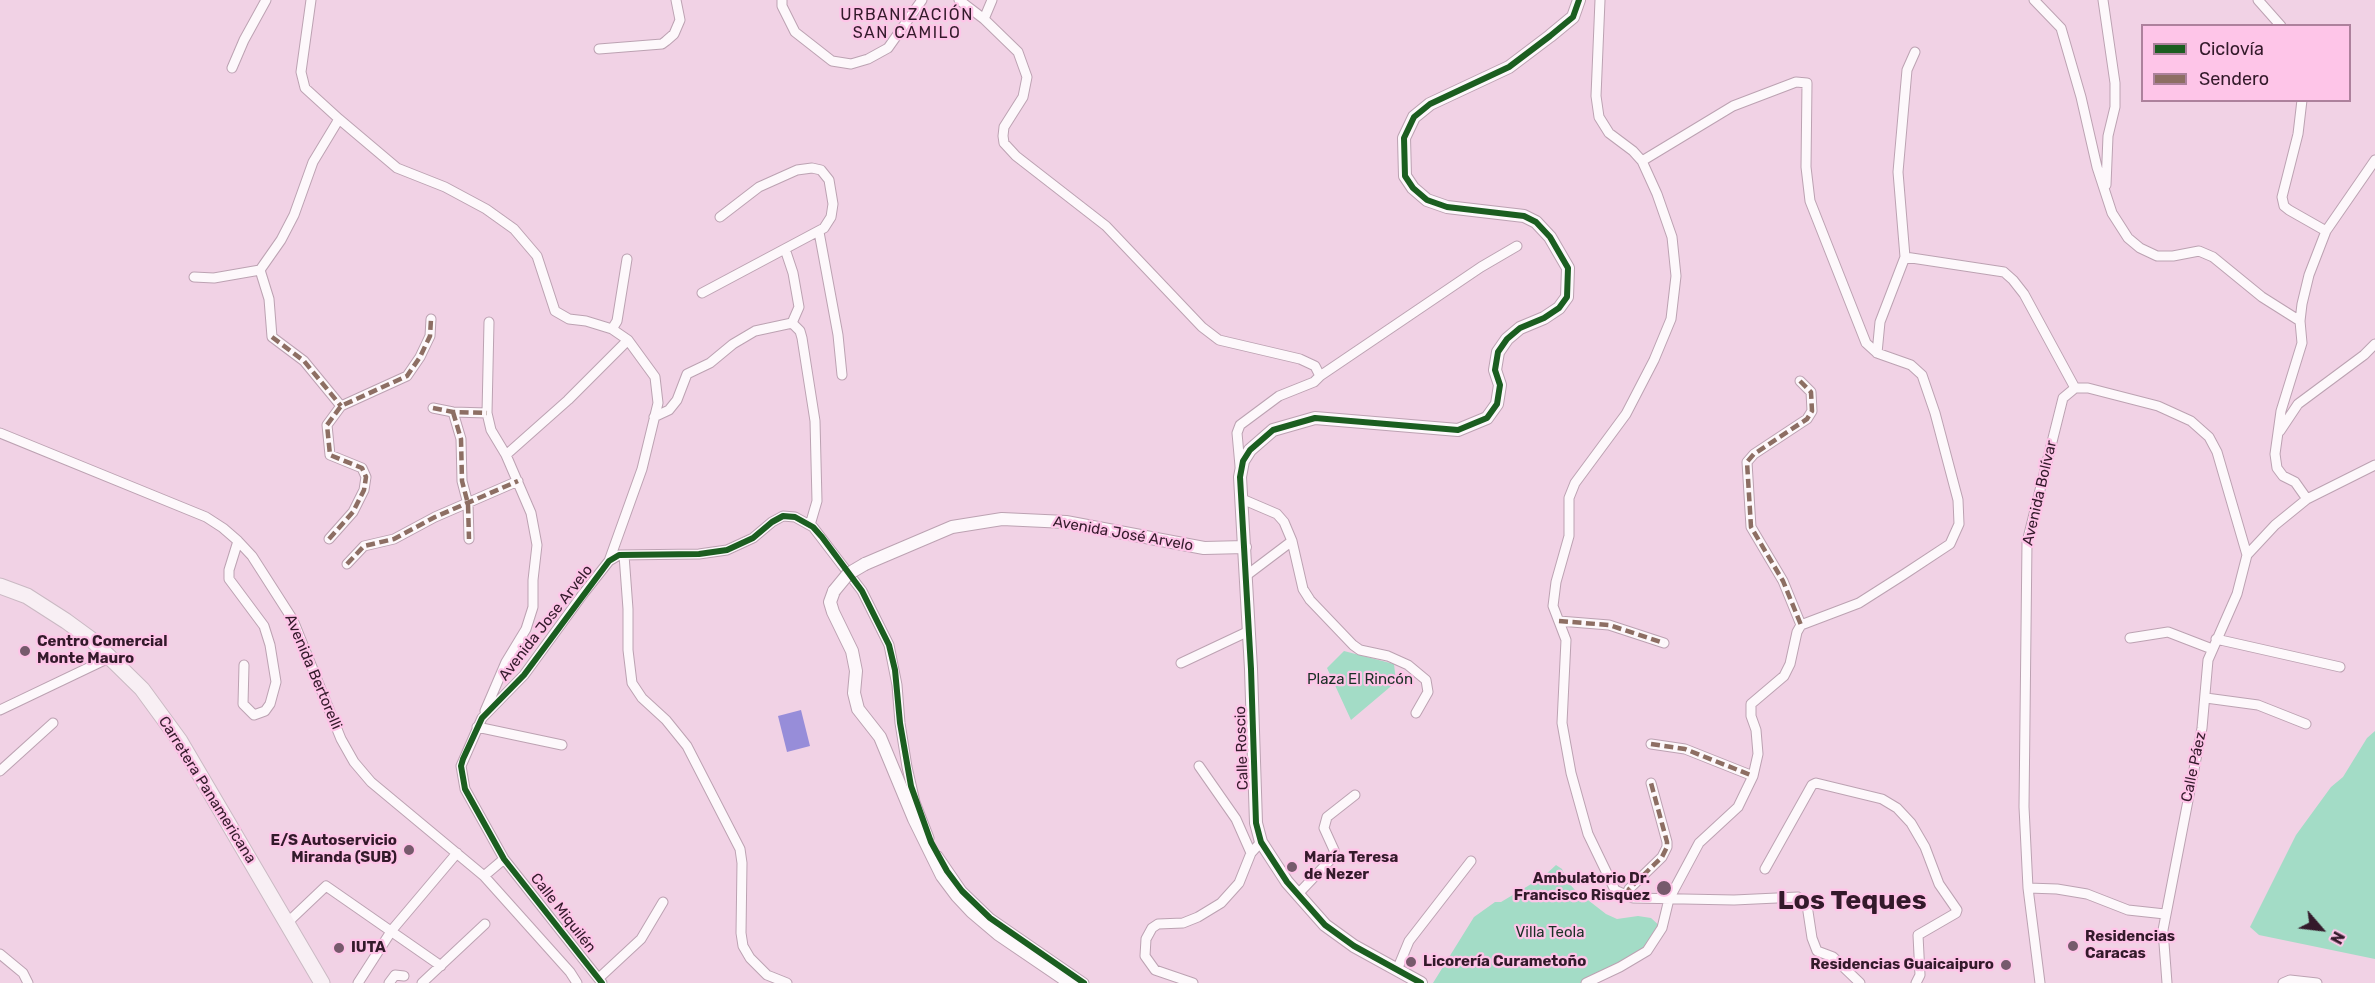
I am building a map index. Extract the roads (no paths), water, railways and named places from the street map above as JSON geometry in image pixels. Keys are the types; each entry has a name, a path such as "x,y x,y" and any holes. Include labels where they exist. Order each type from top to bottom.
{"main road":[{"name":"Carretera Panamericana","path":"0,586 27,597 66,621 111,657 142,689 180,741 322,983"}],"street":[{"path":"232,68 266,0"},
{"path":"311,0 301,72 305,88 398,168 445,187 486,209 514,229 537,256 555,311 569,319 586,321 612,329 628,340 655,377 658,403 642,469 609,561"},
{"path":"599,50 662,44 674,34 680,20 676,0"},
{"path":"782,0 782,6 795,32 832,61 851,64 868,59 888,48 922,0"},
{"path":"959,0 984,19 1018,52 1026,77 1023,97 1004,127 1003,136 1004,143 1016,156 1106,226 1202,327 1219,340 1300,359 1315,366 1320,376"},
{"path":"984,19 992,0"},
{"path":"1240,477 1243,461 1250,450 1273,430 1315,418 1458,430 1487,418 1497,404 1500,385 1495,370 1498,352 1507,339 1520,328 1544,318 1559,308 1567,297 1568,268 1550,237 1536,222 1524,216 1448,207 1427,200 1413,188 1405,176 1404,138 1414,117 1430,104 1509,67 1551,36 1573,16 1579,0"},
{"path":"1600,0 1596,96 1599,117 1609,133 1633,151 1642,161 1657,194 1672,237 1676,276 1671,319 1654,360 1626,414 1575,483 1569,498 1569,536 1556,582 1553,606 1566,640 1562,723 1571,773 1588,834 1615,890 1626,896 1669,899 1734,900 1798,897 1808,905 1812,938 1817,951 1833,957 1860,983"},
{"path":"2034,0 2061,28 2112,213 2128,237 2140,248 2157,256 2173,256 2199,251 2213,257 2262,297 2300,321"},
{"path":"2103,0 2115,83 2115,107 2108,136 2106,193"},
{"path":"2258,0 2280,24"},
{"path":"1878,353 1880,322 1905,257 1898,172 1907,70 1915,52"},
{"path":"1642,161 1733,106 1796,82 1807,83 1806,167 1810,201 1866,344 1878,353 1911,365 1922,375 1935,413 1958,500 1959,524 1950,544 1859,603 1800,625"},
{"path":"2302,102 2298,134 2282,197 2284,206 2289,210 2326,231"},
{"path":"194,277 214,278 260,270 281,240 294,215 313,162 339,119"},
{"path":"2307,499 2295,482 2283,476 2277,468 2275,454 2282,411 2302,343 2300,321 2309,275 2326,231 2375,160"},
{"path":"702,292 819,232 831,217 833,197 827,176 821,170 812,168 796,170 765,184 720,217"},
{"path":"819,232 838,335 842,375"},
{"path":"1240,477 1238,433 1240,425 1279,396 1314,382 1481,267 1517,246"},
{"path":"785,249 793,273 799,307 792,323"},
{"path":"1905,257 2004,272 2024,294 2075,388 2088,388 2158,406 2191,421 2209,437 2217,452 2247,555 2275,525 2307,499 2375,465"},
{"path":"612,329 617,321 627,259"},
{"path":"260,270 269,299 272,337 304,361 341,406"},
{"path":"329,539 353,512 364,490 366,477 362,468 330,455 327,425 341,406 407,376 430,336 431,319"},
{"path":"489,322 487,413 491,430 506,455 531,513 537,545 533,580 534,607 526,629 506,662 479,723 562,745"},
{"path":"654,417 669,410 677,400 687,374 710,363 733,344 750,334 792,323"},
{"path":"792,323 800,331 802,338 815,421 816,501 810,525 822,537 862,591 889,645 911,786 924,824 947,871 969,898 990,918 1084,983"},
{"path":"506,455 568,400 628,340"},
{"path":"2279,433 2298,404 2364,356 2375,344"},
{"path":"1586,983 1647,951 1662,928 1669,899 1699,843 1738,807 1753,776 1758,754 1751,704 1784,676 1790,664 1800,625 1783,581 1751,527 1747,462 1754,454 1807,419 1812,411 1811,392 1800,381"},
{"name":"Avenida Bolívar","path":"2040,983 2028,888 2024,807 2027,542 2063,398 2075,388"},
{"path":"433,408 453,412 487,413"},
{"path":"453,412 460,439 462,481 468,504 469,539"},
{"name":"Avenida Bertorelli","path":"0,433 206,517 238,541 252,556 293,620 341,739 354,762 371,782 484,876 570,972 577,983"},
{"name":"Calle Roscio","path":"1240,477 1249,631 1256,823 1261,842 1287,882 1325,925 1354,946 1421,983"},
{"path":"347,564 364,546 394,539 435,517 518,481"},
{"path":"1242,499 1277,514 1284,522 1292,541 1300,579 1310,600 1353,645 1360,650 1388,656 1408,665 1426,680 1428,693 1416,713"},
{"name":"Avenida Jose Arvelo","path":"504,859 465,789 462,779 463,759 479,723 524,675 609,561 619,555 699,554 727,550 753,538 783,516 795,518 810,525"},
{"name":"Avenida José Arvelo","path":"884,745 858,709 854,693 856,672 852,651 830,602 834,591 848,574 865,564 951,527 1002,519 1066,522 1204,548 1245,547"},
{"path":"238,541 229,570 229,579 264,626 270,645 276,682 270,704 265,711 254,715 243,704 244,665"},
{"path":"1246,575 1292,541"},
{"path":"624,555 628,650 632,683 642,698 666,720 687,746 740,849 742,863 741,933 750,958 766,975 787,983"},
{"name":"Calle Páez","path":"2167,983 2163,930 2165,914 2202,728 2208,660 2237,594 2247,555"},
{"path":"1558,621 1609,625 1664,643"},
{"path":"1181,663 1249,631"},
{"path":"2130,638 2168,632 2212,649"},
{"path":"2216,639 2340,667"},
{"path":"0,710 111,657"},
{"path":"2206,699 2258,705 2306,724"},
{"path":"0,771 53,723"},
{"path":"903,739 884,745 933,860 957,896 998,934 1070,983"},
{"path":"1651,744 1685,749 1753,776"},
{"path":"1199,766 1236,819 1251,853"},
{"path":"1626,896 1629,889 1662,857 1667,847 1651,783"},
{"path":"1765,869 1812,785 1816,783 1881,799 1897,808 1911,823 1925,847 1939,884 1956,910 1956,914 1918,935 1920,975 1916,983"},
{"path":"1298,894 1334,856 1334,850 1324,828 1327,817 1355,795"},
{"path":"1193,983 1155,969 1145,956 1146,939 1152,928 1158,924 1183,923 1221,903 1239,883 1251,853 1261,842"},
{"path":"358,983 392,930 457,853"},
{"path":"484,876 504,859"},
{"name":"Calle Miquilén","path":"504,859 601,980"},
{"path":"1397,970 1410,941 1471,861"},
{"path":"287,923 326,886 441,966"},
{"path":"2028,888 2057,889 2087,894 2128,910 2165,914"},
{"path":"601,980 641,939 663,902"},
{"path":"422,983 485,924"},
{"path":"0,954 23,973 28,983"},
{"path":"389,983 395,975 404,976"},
{"path":"2283,983 2290,980 2317,982"}],"place":[{"name":"Centro Comercial Monte Mauro","path":"25,651"},
{"name":"E/S Autoservicio Miranda (SUB)","path":"409,850"},
{"name":"María Teresa de Nezer","path":"1292,867"},
{"name":"Ambulatorio Dr. Francisco Risquez","path":"1664,888"},
{"name":"Residencias Caracas","path":"2073,946"},
{"name":"IUTA","path":"339,948"},
{"name":"Licorería Curametoño","path":"1411,962"},
{"name":"Residencias Guaicaipuro","path":"2006,965"}],"district":[{"name":"URBANIZACIÓN SAN CAMILO","path":"907,24"},
{"name":"Los Teques","path":"1852,901"}],"park label":[{"name":"Plaza El Rincón","path":"1360,680"},
{"name":"Villa Teola","path":"1550,933"}]}
